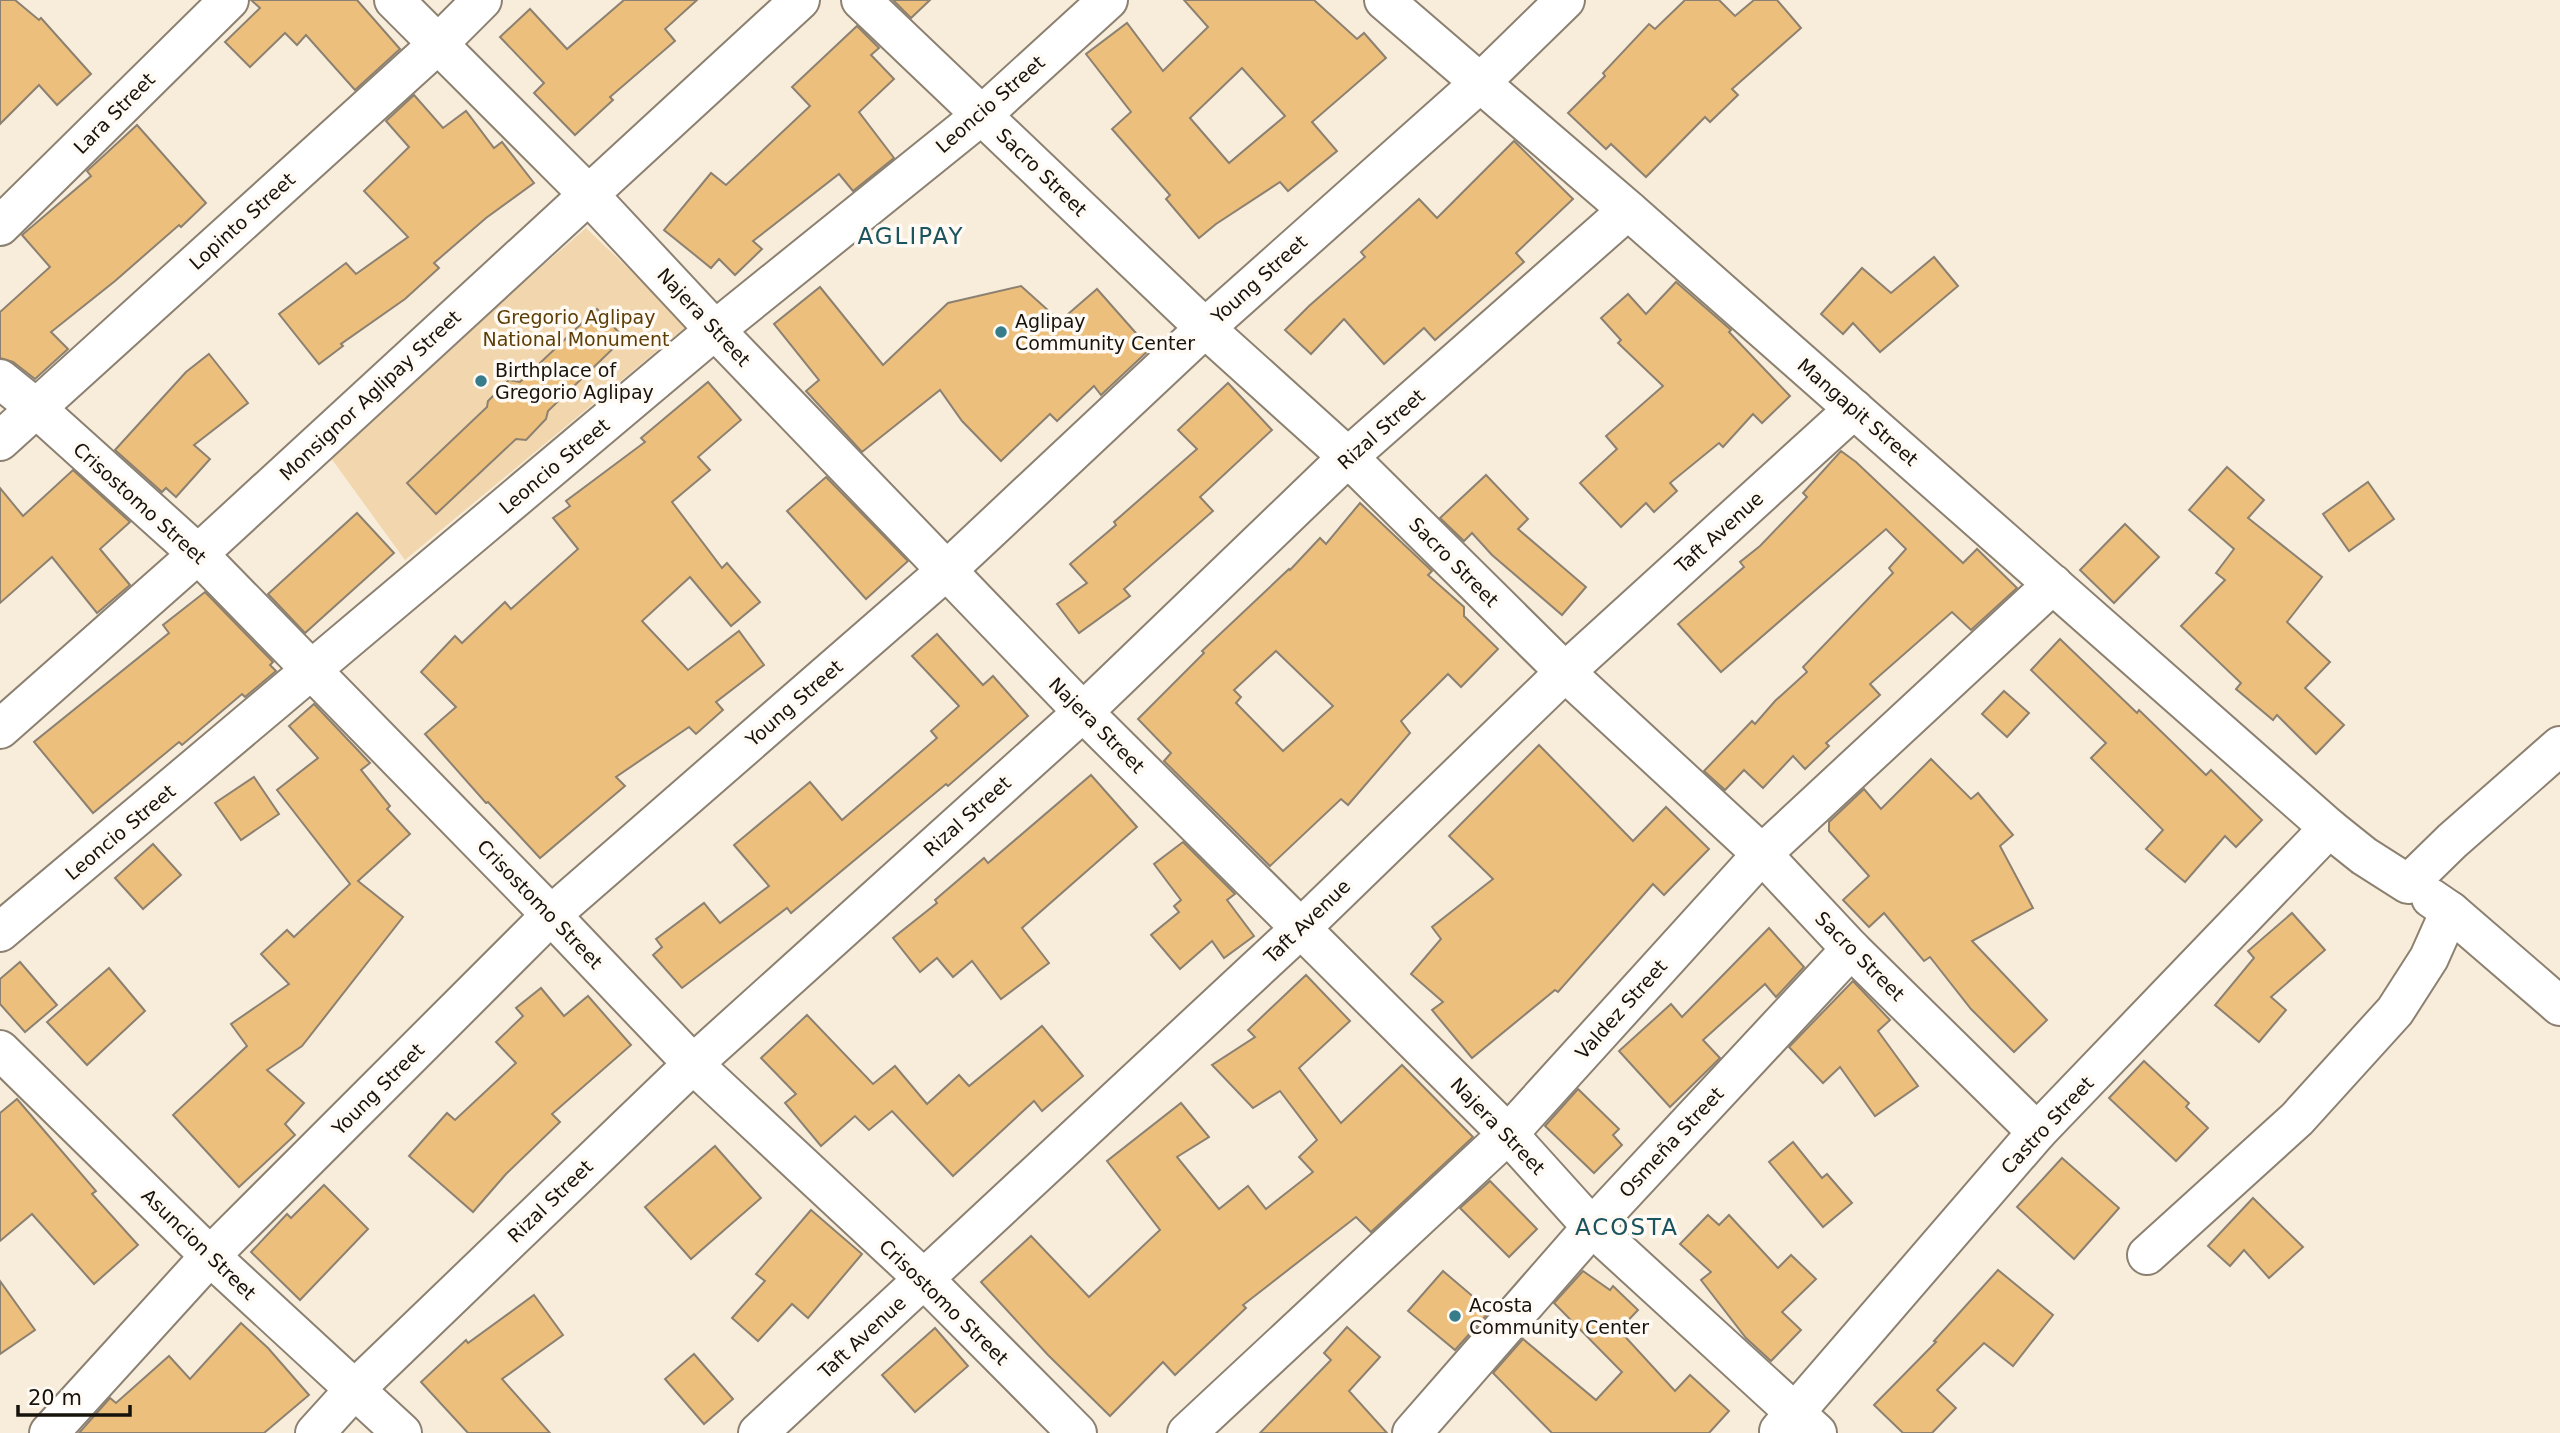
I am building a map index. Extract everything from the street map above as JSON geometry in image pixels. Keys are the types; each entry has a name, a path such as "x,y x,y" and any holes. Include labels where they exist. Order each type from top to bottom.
{"street":[{"name":"Lara Street","path":"0,226 229,0"},
{"name":"Najera Street","path":"394,0 588,194 715,330 1083,712 1508,1134 1592,1227 1796,1427"},
{"name":"Lopinto Street","path":"0,441 437,45 482,0"},
{"name":"Monsignor Aglipay Street","path":"0,729 198,554 800,0"},
{"name":"Sacro Street","path":"861,0 1205,328 1348,457 1565,672 1762,854 1851,948 2037,1132"},
{"name":"Leoncio Street","path":"0,932 715,330 982,114 1108,0"},
{"name":"Mangapit Street","path":"1384,0 1628,210 2329,828 2364,856 2450,911 2560,1006"},
{"name":"Young Street","path":"49,1433 210,1256 551,915 947,570 1205,328 1481,82 1565,0"},
{"name":"Rizal Street","path":"315,1433 354,1390 692,1064 1083,712 1348,457 1628,210"},
{"name":"Crisostomo Street","path":"0,379 36,408 198,554 551,915 692,1064 924,1279 1077,1433"},
{"name":"Taft Avenue","path":"758,1433 1300,929 1565,672 1854,409"},
{"name":"Valdez Street","path":"1187,1433 1508,1134 1762,854 2053,584"},
{"path":"2408,884 2452,841 2560,746"},
{"name":"Castro Street","path":"1796,1427 2037,1132 2329,828"},
{"path":"2147,1255 2297,1119 2395,1011 2429,958 2450,911"},
{"name":"Osmeña Street","path":"1412,1433 1592,1227 1851,948"},
{"name":"Asuncion Street","path":"0,1050 210,1256 402,1433"}],"green space":[{"name":"Gregorio Aglipay National Monument","path":"586,228 688,325 405,560 328,454"}],"building":[{"path":"0,0 15,0 39,20 41,18 91,74 57,105 39,85 0,124"},
{"path":"251,0 357,0 400,49 355,90 306,35 297,45 285,33 250,67 225,42 260,8"},
{"path":"624,0 697,0 665,29 675,41 610,97 613,100 575,135 534,93 544,83 500,37 530,9 567,49"},
{"path":"893,0 930,0 911,18"},
{"path":"1184,0 1314,0 1357,39 1364,33 1386,58 1312,122 1337,151 1288,191 1280,182 1199,238 1166,199 1170,195 1112,129 1131,112 1086,54 1127,23 1163,71 1208,27","holes":["1242,68 1285,116 1229,163 1190,118"]},
{"path":"1685,0 1719,0 1735,16 1754,0 1777,0 1801,28 1732,89 1738,95 1710,122 1705,117 1646,177 1611,144 1606,149 1568,113 1605,76 1603,73 1649,24 1655,29"},
{"path":"857,26 879,48 871,55 894,79 859,112 894,158 853,191 839,174 753,241 762,249 735,275 719,259 711,268 664,230 711,173 726,185 810,106 792,87"},
{"path":"414,95 443,128 466,111 494,148 502,142 534,183 486,218 434,263 439,268 405,299 341,344 343,346 319,364 279,314 346,263 356,274 408,237 364,191 409,147 386,121"},
{"path":"137,125 206,203 181,227 179,225 51,332 68,349 35,379 13,362 0,358 0,312 50,267 22,235 91,176 87,171"},
{"path":"1514,141 1573,199 1516,253 1524,262 1435,340 1424,328 1384,364 1344,319 1311,354 1285,330 1365,257 1361,252 1419,199 1437,218"},
{"path":"1934,257 1958,286 1880,352 1853,323 1843,334 1821,314 1862,268 1891,293"},
{"path":"1676,282 1731,330 1729,332 1790,396 1762,423 1753,414 1723,447 1719,443 1670,483 1677,491 1654,512 1646,503 1621,527 1580,483 1617,449 1606,436 1663,386 1618,343 1621,340 1601,318 1628,294 1646,314"},
{"path":"1021,286 1060,321 1097,289 1150,349 1101,395 1094,386 1057,421 1050,414 1001,461 962,421 940,390 862,452 806,391 819,380 774,324 820,287 883,365 948,303"},
{"path":"597,309 624,338 548,411 546,419 526,440 516,439 436,514 407,483 487,407 488,401 509,380 520,382"},
{"path":"209,354 248,403 194,445 210,459 176,497 166,488 162,492 115,450 186,372"},
{"path":"708,382 741,420 698,457 710,470 672,502 722,568 727,563 760,602 731,626 690,577 642,621 688,670 739,631 764,665 716,702 723,710 696,734 689,727 616,777 625,786 540,858 488,802 486,803 425,734 456,707 421,672 455,636 462,643 505,602 511,609 578,549 553,518 570,506 566,501 645,442 641,438"},
{"path":"1228,383 1272,430 1200,497 1213,511 1124,589 1130,596 1079,633 1057,604 1087,583 1070,564 1197,449 1178,430"},
{"path":"1841,451 1963,563 1977,549 2017,588 1971,630 1952,612 1870,684 1880,695 1826,743 1829,746 1805,769 1793,756 1763,788 1744,770 1725,790 1704,771 1752,721 1755,724 1775,701 1807,672 1803,667 1893,573 1889,568 1906,549 1886,529 1721,672 1678,624 1744,567 1740,562 1760,546 1807,497 1803,493"},
{"path":"2227,467 2264,500 2248,518 2322,577 2287,622 2330,662 2305,688 2344,725 2316,754 2277,715 2273,720 2236,689 2241,683 2181,626 2225,580 2216,573 2234,549 2189,510"},
{"path":"73,470 130,522 100,549 130,585 97,613 52,557 0,603 0,488 23,516"},
{"path":"1486,475 1528,519 1518,529 1586,587 1562,615 1492,555 1472,533 1464,541 1440,518"},
{"path":"826,477 908,561 866,599 787,511"},
{"path":"2368,482 2394,519 2349,551 2323,514"},
{"path":"1360,503 1432,571 1428,575 1464,607 1464,616 1498,649 1461,687 1448,674 1401,721 1410,733 1348,805 1341,799 1270,866 1164,761 1171,753 1138,719 1204,653 1202,651 1290,570 1320,538 1326,544","holes":["1276,651 1333,706 1283,751 1236,703 1241,697 1234,690"]},
{"path":"357,513 394,553 305,633 268,594"},
{"path":"2125,524 2159,557 2114,603 2080,570"},
{"path":"205,592 273,662 270,665 276,671 245,697 242,694 182,745 179,742 93,813 34,742 169,633 163,625"},
{"path":"937,634 983,685 993,676 1028,716 948,786 946,784 791,913 787,908 682,988 653,955 662,947 656,939 704,903 720,923 769,886 734,845 810,782 842,820 937,738 931,731 959,706 912,656"},
{"path":"2060,639 2206,775 2211,770 2262,820 2236,847 2225,836 2185,882 2146,849 2163,830 2091,758 2106,743 2031,670"},
{"path":"2004,691 2029,713 2007,737 1982,714"},
{"path":"314,704 370,763 361,770 390,806 387,809 410,834 358,881 403,917 302,1046 267,1070 304,1103 285,1124 295,1135 239,1187 173,1115 247,1046 231,1024 289,984 261,954 287,930 294,937 350,884 277,790 318,758 289,726"},
{"path":"1539,745 1633,841 1666,807 1709,849 1664,895 1653,884 1558,992 1555,990 1472,1058 1432,1010 1443,1002 1411,974 1441,939 1432,927 1493,879 1449,836"},
{"path":"1931,759 1971,799 1978,793 2013,835 2000,846 2033,908 1972,941 2047,1020 2014,1052 1971,1009 1930,957 1924,961 1884,913 1869,927 1843,900 1869,876 1829,831 1829,822 1864,789 1881,809"},
{"path":"1091,775 1137,827 1022,928 1049,963 1001,999 972,961 953,977 937,958 920,972 893,938 937,903 935,900 984,858 988,863"},
{"path":"254,777 279,814 241,840 215,803"},
{"path":"1183,842 1235,894 1227,900 1254,936 1224,958 1212,941 1180,969 1151,935 1179,912 1174,906 1181,900 1154,864"},
{"path":"153,844 181,875 143,909 115,878"},
{"path":"2292,913 2325,950 2271,997 2286,1010 2259,1042 2215,1005 2254,958 2248,951"},
{"path":"1769,928 1804,967 1776,997 1765,984 1703,1040 1720,1058 1670,1107 1619,1051 1671,1004 1682,1017"},
{"path":"20,962 57,1005 25,1032 0,1004 0,979"},
{"path":"109,968 145,1011 87,1065 47,1022"},
{"path":"1306,975 1350,1021 1299,1068 1341,1123 1402,1065 1473,1137 1371,1232 1356,1217 1243,1305 1246,1308 1175,1375 1163,1362 1110,1416 1048,1355 981,1282 1031,1236 1089,1297 1160,1230 1107,1161 1181,1103 1209,1137 1177,1157 1219,1209 1248,1186 1266,1209 1313,1172 1299,1157 1317,1140 1280,1091 1253,1108 1212,1065 1255,1037 1248,1030"},
{"path":"1853,981 1890,1020 1878,1031 1918,1086 1875,1116 1840,1067 1823,1083 1789,1047"},
{"path":"541,988 564,1016 588,996 631,1045 552,1114 560,1122 506,1174 473,1212 409,1156 447,1113 455,1120 516,1063 496,1042 523,1016 516,1008"},
{"path":"807,1015 873,1084 895,1066 927,1104 959,1075 969,1086 1042,1026 1083,1076 1042,1111 1034,1101 953,1176 892,1111 869,1130 855,1116 821,1146 785,1103 796,1094 761,1058"},
{"path":"2144,1061 2189,1103 2186,1107 2208,1128 2176,1161 2109,1098"},
{"path":"1578,1089 1619,1129 1613,1135 1622,1145 1594,1173 1545,1126"},
{"path":"17,1099 96,1191 92,1194 138,1245 94,1284 32,1214 0,1241 0,1113"},
{"path":"1793,1142 1822,1178 1827,1174 1852,1203 1823,1227 1769,1162"},
{"path":"715,1146 761,1198 691,1259 645,1207"},
{"path":"2062,1158 2119,1208 2074,1259 2017,1207"},
{"path":"1490,1181 1537,1229 1509,1257 1460,1208"},
{"path":"324,1185 368,1229 300,1300 251,1252 287,1214 291,1218"},
{"path":"2253,1198 2303,1247 2269,1278 2244,1250 2230,1266 2208,1246"},
{"path":"811,1210 862,1254 808,1318 792,1304 758,1341 732,1318 765,1281 756,1274"},
{"path":"1708,1215 1719,1225 1729,1215 1778,1268 1791,1255 1816,1279 1782,1312 1801,1330 1771,1361 1746,1338 1701,1280 1711,1272 1680,1244"},
{"path":"1998,1270 2053,1315 2013,1366 1984,1343 1937,1390 1956,1408 1932,1433 1903,1433 1874,1405 1936,1342 1934,1341"},
{"name":"Acosta Community Center","path":"1443,1271 1490,1311 1455,1350 1408,1311"},
{"path":"1583,1271 1610,1290 1613,1286 1638,1310 1619,1330 1675,1391 1690,1375 1729,1411 1709,1433 1552,1433 1493,1373 1523,1339 1596,1400 1622,1372 1554,1303"},
{"path":"0,1281 35,1330 0,1354"},
{"path":"534,1295 563,1335 502,1379 550,1433 468,1433 421,1382 466,1340 468,1343"},
{"path":"241,1323 268,1348 309,1395 264,1433 79,1433 110,1398 116,1403 169,1356 190,1379"},
{"path":"1347,1327 1380,1357 1349,1391 1387,1433 1260,1433 1331,1360 1324,1353"},
{"path":"935,1328 968,1366 915,1412 882,1375"},
{"path":"694,1354 733,1399 704,1424 665,1379"}],"place":[{"name":"Aglipay Community Center","path":"1001,332"},
{"name":"Birthplace of Gregorio Aglipay","path":"481,381"},
{"name":"Acosta Community Center","path":"1455,1316"}],"district":[{"name":"AGLIPAY","path":"911,236"},
{"name":"ACOSTA","path":"1627,1227"}]}
